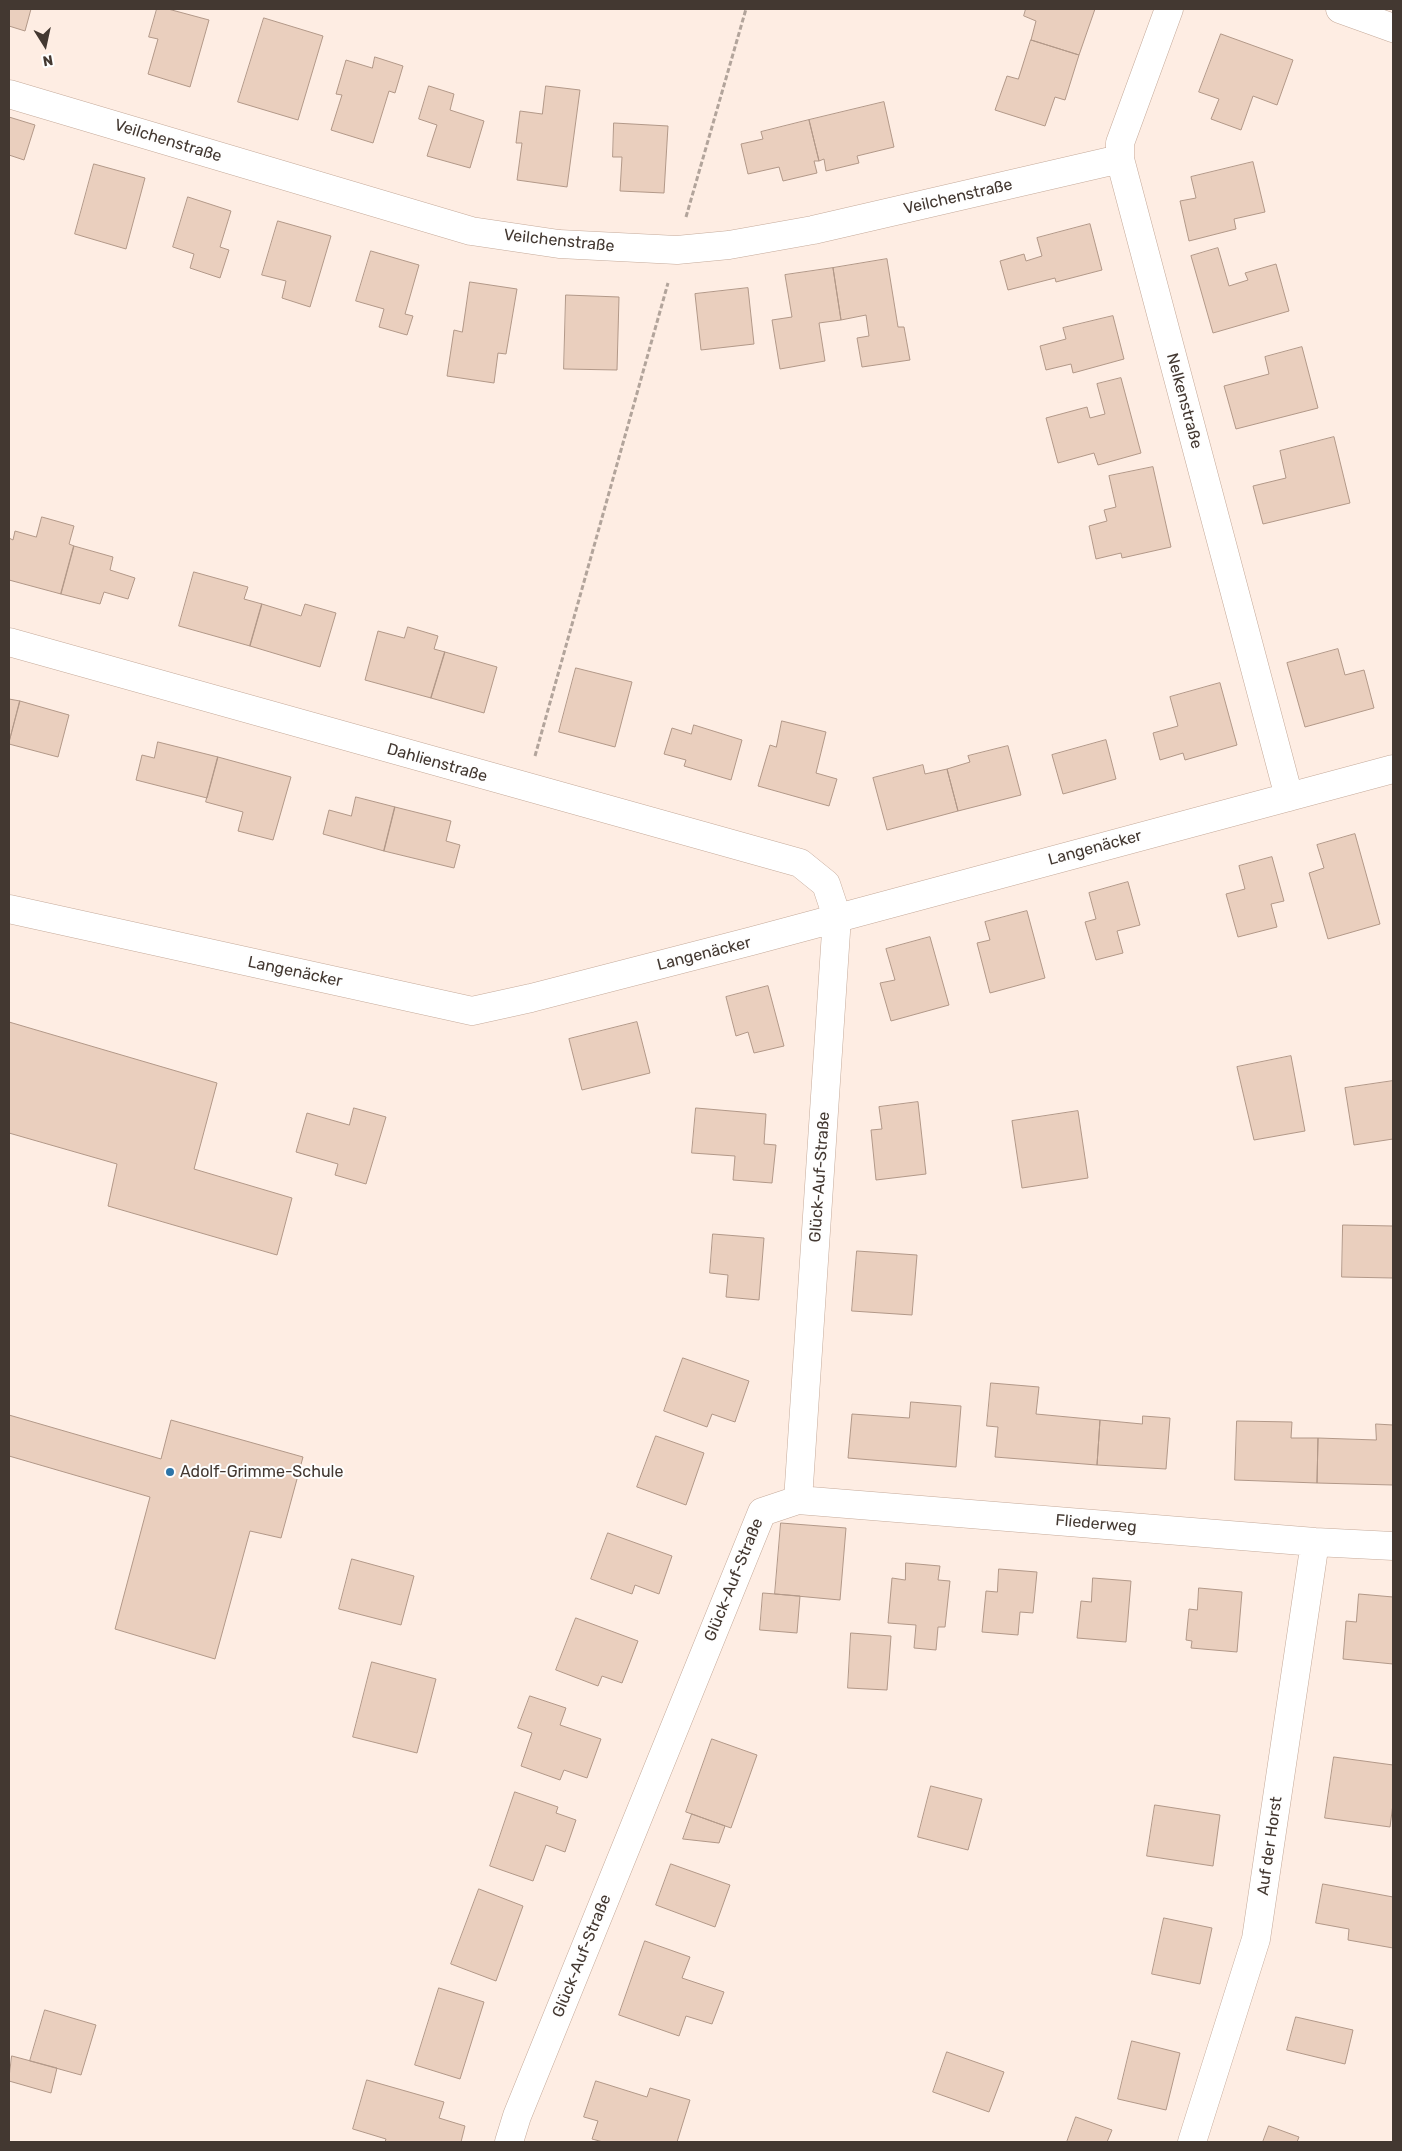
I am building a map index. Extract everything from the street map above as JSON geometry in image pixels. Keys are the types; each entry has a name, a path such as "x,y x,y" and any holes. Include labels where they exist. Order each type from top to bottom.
{"street":[{"name":"Nelkenstraße","path":"1169,9 1120,143 1120,160 1289,797"},
{"path":"1340,9 1393,28"},
{"name":"Veilchenstraße","path":"9,94 470,231 559,244 677,250 729,245 814,230 1120,160"},
{"name":"Dahlienstraße","path":"9,642 800,863 826,884 837,917"},
{"name":"Langenäcker","path":"9,909 472,1011 694,956 1393,769"},
{"name":"Glück-Auf-Straße","path":"509,2142 517,2116 762,1512 798,1500 837,917"},
{"name":"Fliederweg","path":"798,1500 1314,1542 1393,1546"},
{"name":"Auf der Horst","path":"1192,2142 1256,1939 1314,1542"}],"path":[{"path":"526,788 746,9"}],"building":[{"path":"9,9 31,9 25,31 9,26"},
{"path":"157,9 168,9 209,20 190,87 148,74 158,39 149,37"},
{"path":"1026,9 1095,9 1079,55 1031,40 1036,21 1024,16"},
{"path":"264,18 323,36 298,120 238,102"},
{"path":"1221,34 1293,60 1277,105 1253,96 1241,130 1211,119 1219,99 1199,92"},
{"path":"1031,40 1079,55 1065,100 1055,97 1045,126 995,110 1007,76 1018,79"},
{"path":"375,57 403,66 395,93 389,91 373,143 331,130 342,95 336,94 346,60 372,68"},
{"path":"429,86 454,94 450,110 484,121 470,168 427,156 437,125 419,119"},
{"path":"546,86 580,90 567,187 517,180 522,143 516,143 520,111 542,114"},
{"path":"884,102 894,147 857,156 859,163 826,171 824,159 819,161 809,120"},
{"path":"9,117 35,125 24,160 9,155"},
{"path":"809,120 819,161 814,161 817,173 783,181 779,167 748,174 741,144 763,139 761,132"},
{"path":"614,123 668,126 664,193 620,191 622,157 613,157"},
{"path":"1253,162 1265,212 1234,219 1236,229 1189,241 1180,201 1196,198 1191,177"},
{"path":"94,164 145,178 126,249 75,234"},
{"path":"188,197 231,211 220,247 229,250 220,278 190,268 194,254 173,247"},
{"path":"278,221 331,236 310,307 282,298 286,281 262,275"},
{"path":"1090,224 1102,270 1056,282 1055,278 1008,290 1000,261 1024,254 1026,261 1042,256 1037,238"},
{"path":"1218,248 1229,286 1248,280 1245,273 1276,264 1289,311 1213,333 1191,256"},
{"path":"371,251 419,265 405,314 413,316 407,335 379,327 384,309 356,301"},
{"path":"887,259 898,327 904,327 910,360 862,367 857,338 869,336 866,315 841,320 833,268"},
{"path":"833,268 841,320 819,323 825,361 780,369 772,320 792,317 785,275"},
{"path":"470,282 517,289 506,354 498,353 494,383 447,376 454,330 462,332"},
{"path":"748,288 754,344 701,350 695,294"},
{"path":"566,295 619,297 617,370 564,369"},
{"path":"1113,316 1124,359 1073,373 1071,364 1046,370 1040,346 1066,339 1063,328"},
{"path":"1302,347 1318,408 1236,429 1224,386 1269,374 1265,357"},
{"path":"1121,378 1141,453 1098,465 1094,453 1058,463 1046,418 1087,407 1090,418 1105,414 1097,384"},
{"path":"1334,437 1350,503 1263,524 1253,486 1286,478 1280,451"},
{"path":"1153,467 1171,547 1122,558 1121,553 1096,559 1089,526 1107,521 1104,510 1116,507 1109,476"},
{"path":"42,517 74,526 69,544 74,546 61,594 9,580 9,538 13,540 15,531 36,537"},
{"path":"74,546 113,557 110,570 135,578 128,599 104,592 100,604 61,594"},
{"path":"194,572 248,587 244,599 262,604 250,646 179,626"},
{"path":"262,604 301,616 305,604 336,613 320,667 250,646"},
{"path":"408,627 438,636 434,649 445,652 431,698 365,680 378,631 404,638"},
{"path":"1338,649 1345,675 1364,670 1374,708 1305,727 1287,663"},
{"path":"445,652 497,667 484,713 431,698"},
{"path":"576,668 632,682 615,747 559,732"},
{"path":"1220,683 1237,745 1185,760 1183,753 1160,760 1153,733 1178,726 1170,697"},
{"path":"9,699 20,701 9,742"},
{"path":"20,701 69,715 58,757 9,744"},
{"path":"782,721 826,732 816,773 837,779 829,806 758,786 770,745 776,747"},
{"path":"694,725 742,740 731,780 684,766 686,760 664,754 672,728 691,734"},
{"path":"1106,740 1116,779 1063,794 1052,755"},
{"path":"158,742 218,757 207,798 136,780 142,755 154,758"},
{"path":"1008,746 1021,795 958,811 947,769 970,762 968,756"},
{"path":"218,757 291,777 273,840 238,831 243,812 206,802"},
{"path":"923,765 925,774 947,769 958,811 887,830 873,778"},
{"path":"356,797 395,807 384,851 323,834 329,810 351,816"},
{"path":"395,807 451,821 446,841 460,845 454,868 384,851"},
{"path":"1355,834 1380,924 1328,939 1309,873 1324,868 1317,845"},
{"path":"1272,857 1284,901 1271,904 1277,927 1238,937 1226,894 1245,889 1239,866"},
{"path":"1128,882 1140,925 1117,931 1123,953 1096,960 1085,922 1096,919 1089,893"},
{"path":"1027,911 1045,978 990,993 977,943 990,940 985,922"},
{"path":"930,937 949,1005 891,1021 880,983 895,980 886,949"},
{"path":"768,986 784,1046 754,1053 748,1032 736,1036 726,997"},
{"path":"9,1022 217,1083 194,1169 292,1198 277,1255 108,1206 117,1164 9,1133"},
{"path":"637,1022 650,1073 582,1090 569,1039"},
{"path":"1291,1056 1305,1131 1254,1140 1237,1067"},
{"path":"1393,1081 1393,1139 1354,1145 1345,1088"},
{"path":"918,1102 926,1174 876,1180 871,1130 882,1129 879,1107"},
{"path":"354,1108 386,1117 366,1184 335,1175 338,1164 296,1152 307,1113 349,1125"},
{"path":"696,1108 766,1114 764,1144 776,1145 772,1183 733,1180 735,1156 692,1153"},
{"path":"1078,1111 1088,1178 1022,1188 1012,1121"},
{"path":"1343,1225 1393,1226 1393,1278 1342,1277"},
{"path":"713,1234 764,1238 759,1300 726,1297 728,1275 710,1273"},
{"path":"857,1251 917,1255 912,1315 852,1311"},
{"path":"683,1358 749,1381 735,1422 712,1414 707,1427 664,1411"},
{"path":"991,1383 1039,1387 1036,1414 1100,1420 1097,1465 995,1457 998,1427 987,1426"},
{"path":"911,1402 961,1406 956,1467 848,1458 852,1414 909,1418"},
{"path":"9,1415 161,1459 171,1420 303,1457 281,1538 250,1531 215,1659 115,1629 150,1497 9,1456"},
{"path":"1143,1416 1170,1418 1166,1469 1097,1465 1100,1420 1142,1424"},
{"path":"1237,1421 1292,1422 1291,1438 1318,1438 1317,1483 1235,1480"},
{"path":"1376,1424 1393,1425 1393,1485 1317,1483 1318,1438 1376,1440"},
{"path":"656,1436 704,1453 686,1505 637,1487"},
{"path":"781,1523 846,1528 840,1600 775,1594"},
{"path":"608,1533 672,1556 659,1594 635,1585 632,1594 591,1579"},
{"path":"352,1559 414,1576 401,1625 339,1609"},
{"path":"906,1563 940,1566 938,1580 950,1581 945,1627 938,1627 936,1650 914,1648 916,1625 888,1623 892,1578 905,1580"},
{"path":"999,1569 1037,1572 1033,1613 1020,1612 1018,1635 982,1632 986,1591 997,1592"},
{"path":"1093,1578 1131,1581 1126,1642 1077,1638 1081,1601 1091,1602"},
{"path":"1199,1588 1242,1592 1237,1652 1191,1648 1192,1641 1186,1640 1189,1609 1197,1610"},
{"path":"763,1593 800,1596 797,1633 760,1630"},
{"path":"1359,1594 1393,1597 1393,1664 1343,1659 1346,1621 1356,1622"},
{"path":"576,1618 638,1641 622,1683 602,1676 598,1686 556,1670"},
{"path":"851,1633 891,1636 887,1690 848,1688"},
{"path":"372,1662 436,1679 417,1753 353,1737"},
{"path":"530,1696 566,1708 560,1725 601,1739 587,1778 564,1770 560,1780 521,1766 532,1733 518,1728"},
{"path":"712,1739 757,1755 731,1828 686,1812"},
{"path":"1334,1757 1393,1765 1393,1804 1390,1827 1325,1818"},
{"path":"931,1786 982,1799 968,1850 918,1837"},
{"path":"515,1792 558,1807 556,1813 576,1820 565,1852 546,1845 533,1881 490,1866"},
{"path":"1155,1805 1220,1815 1213,1866 1147,1856"},
{"path":"692,1814 725,1826 719,1843 683,1839"},
{"path":"671,1864 730,1885 715,1927 656,1905"},
{"path":"1323,1884 1393,1897 1393,1948 1348,1940 1349,1929 1316,1923"},
{"path":"479,1889 523,1906 496,1981 451,1964"},
{"path":"1164,1918 1212,1928 1200,1984 1152,1974"},
{"path":"645,1941 690,1957 682,1978 724,1992 712,2024 686,2016 679,2036 619,2015"},
{"path":"439,1988 484,2002 460,2079 415,2065"},
{"path":"45,2010 96,2025 81,2075 30,2061"},
{"path":"1296,2017 1353,2030 1345,2064 1287,2050"},
{"path":"1132,2041 1180,2053 1166,2110 1118,2099"},
{"path":"947,2052 1004,2072 989,2112 933,2092"},
{"path":"12,2056 57,2068 51,2093 9,2081"},
{"path":"367,2080 444,2102 439,2118 465,2126 461,2142 385,2142 386,2139 353,2129"},
{"path":"596,2081 647,2097 650,2088 690,2100 677,2142 603,2142 592,2139 598,2121 584,2117"},
{"path":"1076,2117 1112,2130 1107,2142 1067,2142"},
{"path":"1269,2126 1299,2137 1297,2142 1263,2142"}],"place":[{"name":"Adolf-Grimme-Schule","path":"170,1472"}]}
